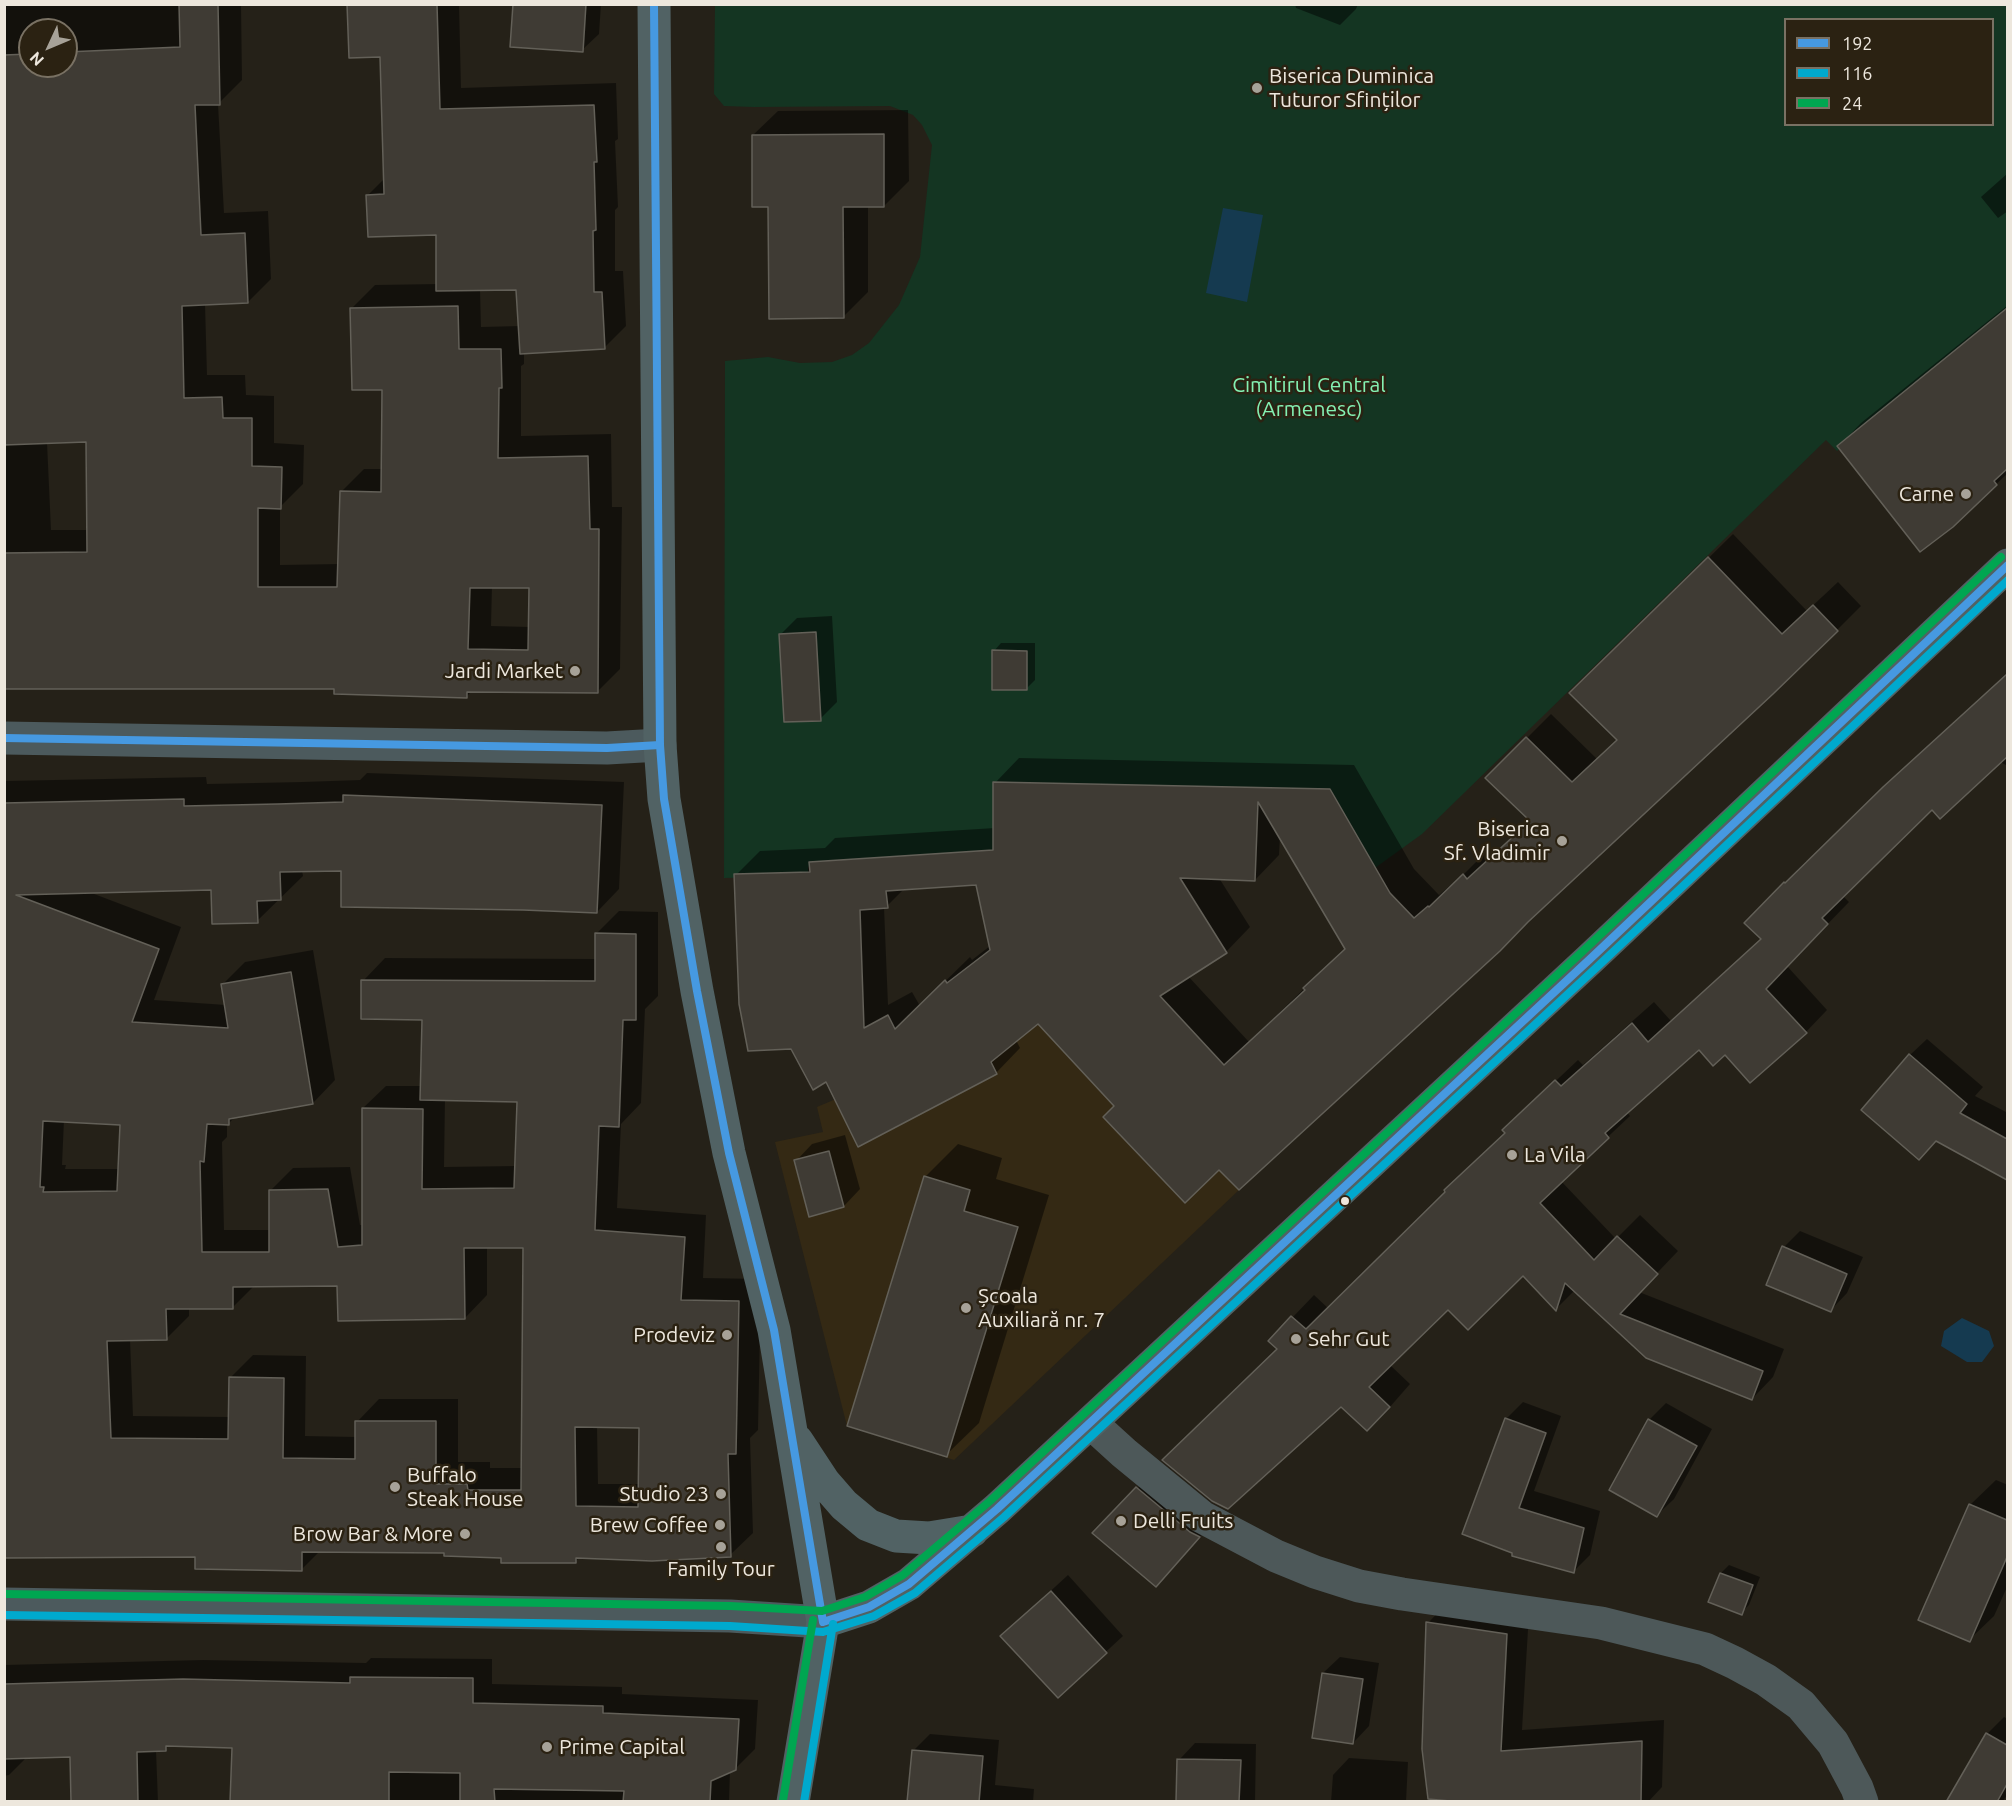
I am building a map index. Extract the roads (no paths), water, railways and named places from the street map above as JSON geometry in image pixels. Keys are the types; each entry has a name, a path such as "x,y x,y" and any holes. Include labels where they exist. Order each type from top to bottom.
{"main road":[{"path":"654,4 660,745 664,799 697,991 729,1153 774,1330 823,1622 793,1802"},
{"path":"4,1604 730,1616 823,1622 869,1607 909,1584 972,1531 1091,1423 1590,959 2007,565"},
{"path":"4,738 607,748 660,745"},
{"path":"790,1429 824,1482 844,1505 868,1525 896,1536 929,1538 972,1531"}],"street":[{"path":"1091,1423 1202,1517 1276,1556 1315,1572 1359,1586 1402,1594 1601,1623 1706,1649 1735,1663 1766,1680 1801,1705 1833,1743 1862,1802"}],"water":[{"path":"1223,208 1263,215 1247,302 1206,293"},
{"path":"1962,1318 1989,1331 1994,1346 1982,1362 1967,1362 1941,1346 1944,1331"}],"place":[{"name":"Biserica Duminica Tuturor Sfinților","path":"1257,88"},
{"name":"Carne","path":"1966,494"},
{"name":"Jardi Market","path":"575,671"},
{"name":"Biserica Sf. Vladimir","path":"1562,841"},
{"name":"La Vila","path":"1512,1155"},
{"name":"Școala Auxiliară nr. 7","path":"966,1308"},
{"name":"Prodeviz","path":"727,1335"},
{"name":"Sehr Gut","path":"1296,1339"},
{"name":"Buffalo Steak House","path":"395,1487"},
{"name":"Studio 23","path":"721,1494"},
{"name":"Delli Fruits","path":"1121,1521"},
{"name":"Brew Coffee","path":"720,1525"},
{"name":"Brow Bar & More","path":"465,1534"},
{"name":"Family Tour","path":"721,1547"},
{"name":"Prime Capital","path":"547,1747"}],"park label":[{"name":"Cimitirul Central (Armenesc)","path":"1309,397"}]}
